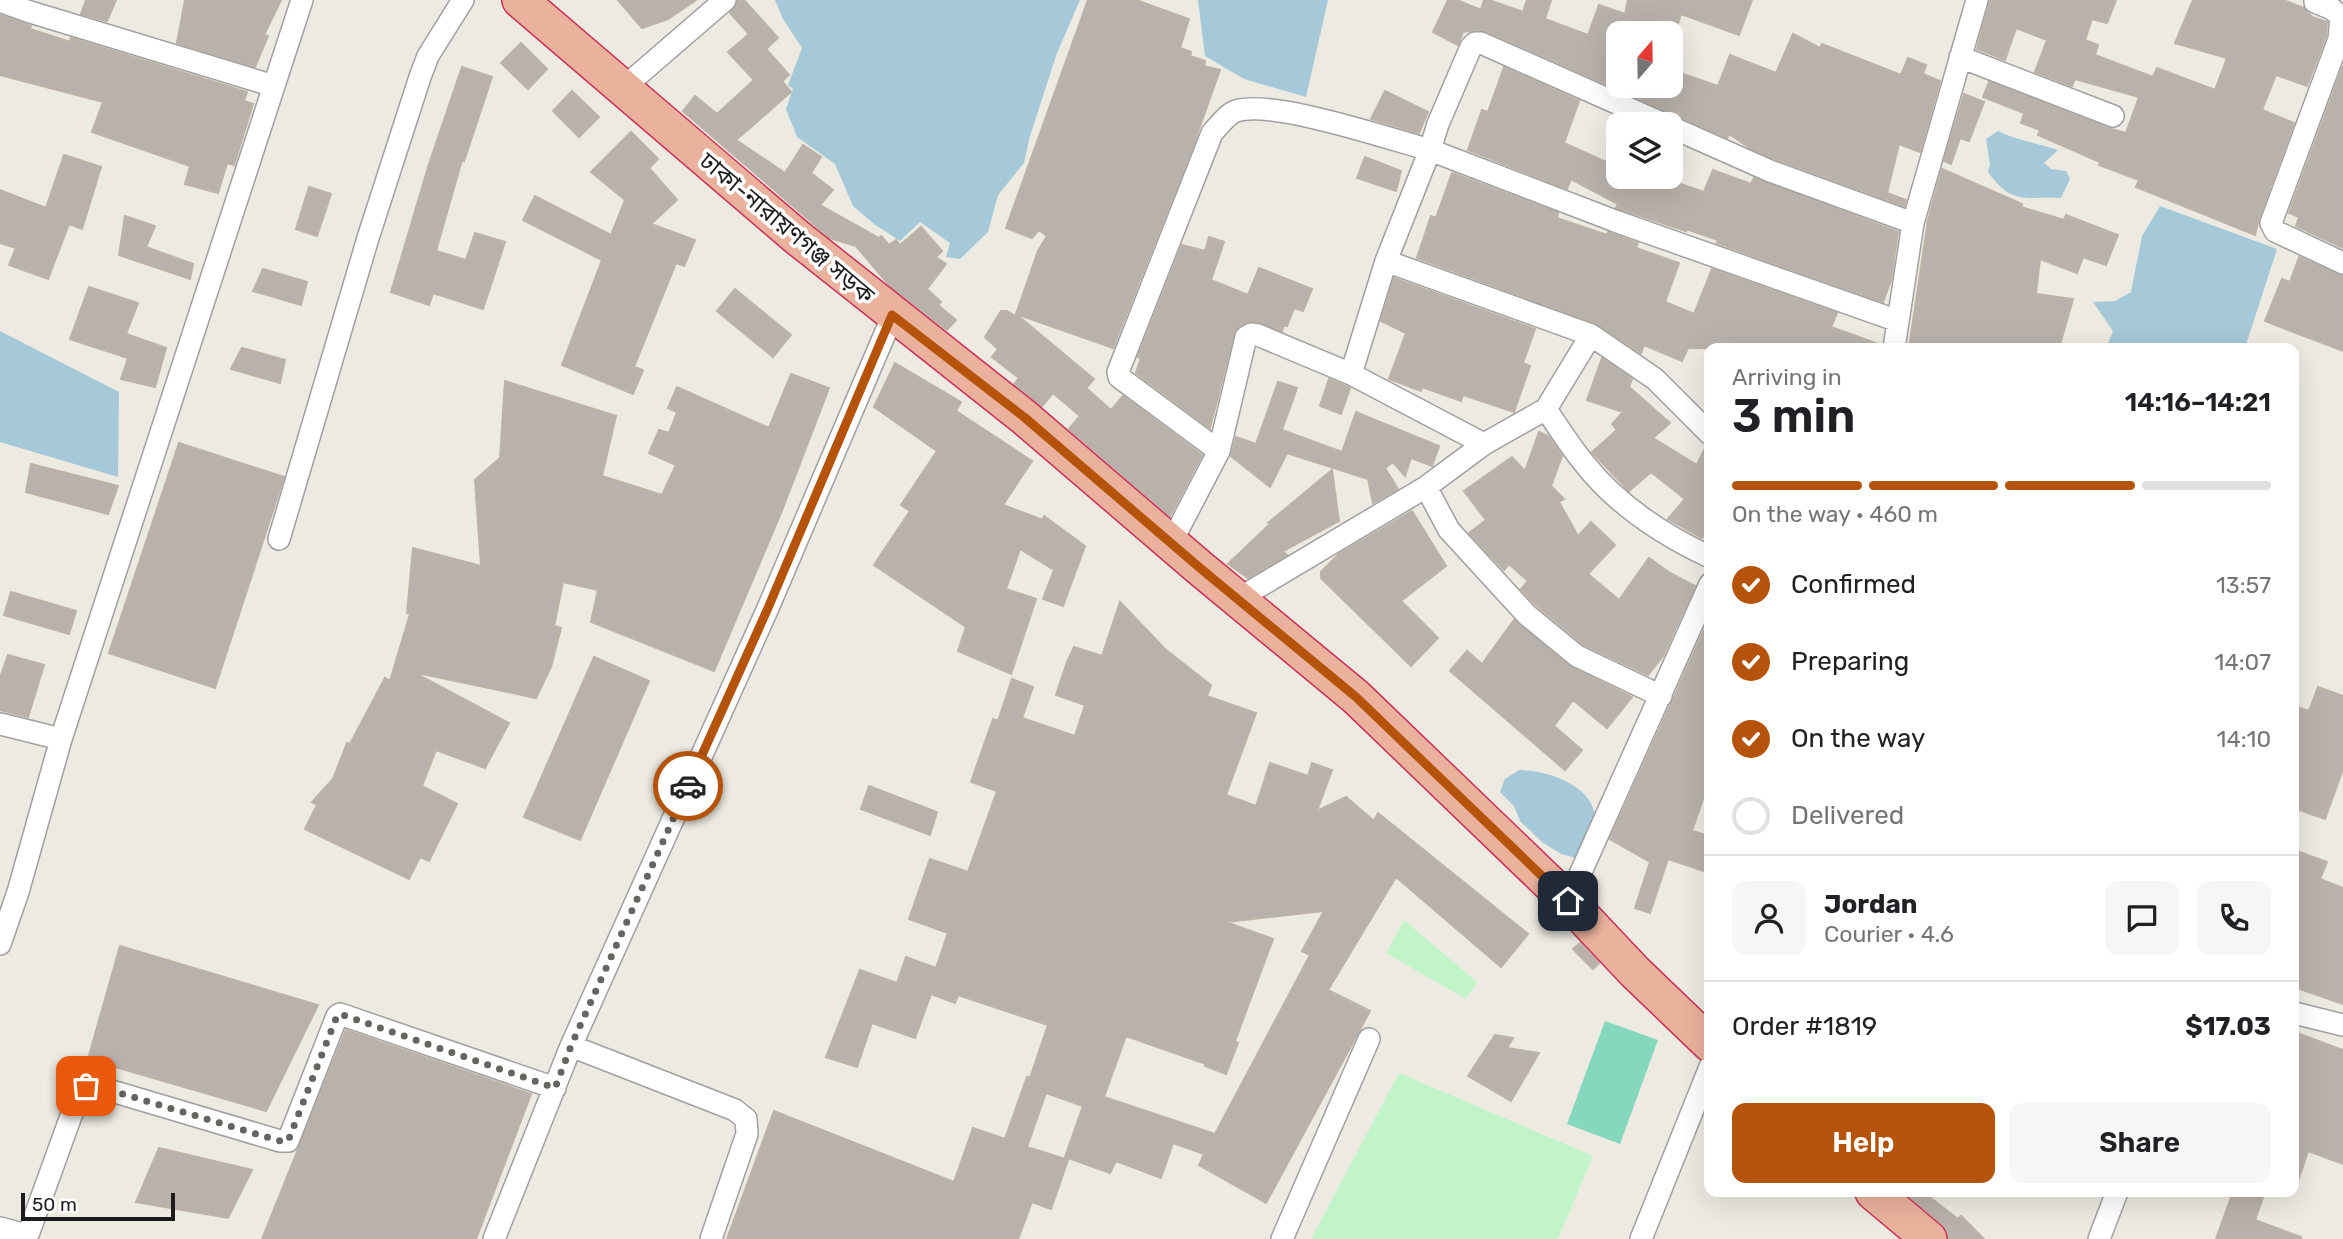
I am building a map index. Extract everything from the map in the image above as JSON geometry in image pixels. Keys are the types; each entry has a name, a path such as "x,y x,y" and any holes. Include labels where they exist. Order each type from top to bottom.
{"highway":[{"name":"ঢাকা-নারায়ণগঞ্জ সড়ক","path":"520,0 702,158 892,315 1024,417 1356,697 1568,901 1634,972 1704,1038"},
{"path":"1879,1197 1929,1239"}],"street":[{"path":"0,944 18,892 61,739 302,0"},
{"path":"279,539 368,238 420,77 428,56 463,0"},
{"path":"623,88 725,0"},
{"path":"1895,343 1913,223 1977,0"},
{"path":"2315,0 2341,17 2339,39 2271,223 2275,231 2343,262"},
{"path":"0,1 274,86"},
{"path":"1351,374 1387,258 1428,158 1438,124 1471,47 1481,43 1637,112"},
{"path":"1960,57 2113,116"},
{"path":"1219,451 1119,377 1118,372 1212,133 1235,112 1267,109 1314,118 1898,321"},
{"path":"1683,132 1770,171 1913,223"},
{"path":"1387,258 1591,335 1655,379 1704,428"},
{"path":"494,1239 571,1046 768,608 892,315"},
{"path":"1171,543 1219,451 1246,337 1251,334 1351,374 1483,444"},
{"path":"1238,599 1426,487 1483,444 1546,409 1591,335"},
{"path":"1546,409 1584,464 1618,499 1677,542 1704,554"},
{"path":"1426,487 1449,530 1527,615 1577,656 1661,696"},
{"path":"1568,901 1704,598"},
{"path":"0,724 61,739"},
{"path":"0,1228 22,1234 29,1232 79,1094 86,1086 96,1086 280,1141 288,1141 340,1014 555,1088"},
{"path":"2299,1014 2343,1026"},
{"path":"1282,1239 1369,1039"},
{"path":"571,1046 735,1110 746,1119 747,1134 712,1239"},
{"path":"1640,1239 1704,1082"},
{"path":"2099,1239 2115,1197"}],"green space":[{"path":"1404,920 1477,982 1466,999 1386,953"},
{"path":"1605,1021 1658,1040 1620,1144 1567,1124"},
{"path":"1399,1073 1593,1156 1558,1239 1311,1239"}],"water":[{"path":"775,0 1080,0 1057,53 1024,163 998,195 988,232 960,259 946,257 950,243 920,222 900,241 874,224 853,206 835,164 797,137 786,109 793,89 788,85 802,48 783,19"},
{"path":"1198,0 1328,0 1306,97 1244,79 1205,56"},
{"path":"1998,131 2058,150 2044,163 2051,169 2066,171 2070,179 2061,198 2020,197 2012,195 1997,183 1988,172 1990,164 1986,139"},
{"path":"2160,206 2277,249 2247,343 2108,343 2113,331 2093,302 2115,301 2131,292 2142,236"},
{"path":"0,331 119,392 118,477 0,442"},
{"path":"1519,770 1557,777 1570,783 1589,800 1594,811 1595,824 1576,858 1561,854 1542,842 1520,821 1514,806 1500,792 1505,779"}],"building":[{"path":"86,0 116,0 107,21 81,14"},
{"path":"185,0 281,0 264,35 268,36 255,67 177,43"},
{"path":"618,0 696,0 668,19 642,28"},
{"path":"738,0 744,0 778,38 766,49 789,75 782,81 791,92 736,140 785,173 803,145 821,157 811,173 833,190 820,205 879,238 881,236 889,245 896,240 900,245 921,227 942,251 936,257 946,264 927,289 941,302 938,305 956,320 947,330 889,285 856,246 830,238 683,111 695,96 717,114 754,80 728,52 749,34 730,13"},
{"path":"1088,0 1136,0 1189,19 1180,48 1191,52 1190,56 1205,61 1204,66 1220,70 1192,149 1113,348 1016,314 1038,251 1047,236 1039,230 1032,238 1006,228"},
{"path":"1448,0 1457,0 1481,10 1484,0 1489,0 1523,12 1527,0 1551,0 1545,19 1588,35 1599,5 1625,14 1628,0 1752,0 1739,35 1681,14 1679,21 1606,21 1606,84 1486,31 1463,32 1458,45 1433,32"},
{"path":"1990,0 2116,0 2107,23 2092,19 2085,40 2098,45 2095,55 2153,77 2157,68 2215,90 2227,58 2175,43 2193,0 2283,0 2304,8 2312,17 2327,22 2326,36 2307,86 2276,75 2262,110 2294,123 2255,235 2136,187 2139,180 2099,165 2100,162 2038,135 2040,130 2021,123 2024,113 1983,97 1989,82 2126,133 2139,97 2075,79 2072,86 2035,72 2047,40 2016,28 2005,60 1977,49"},
{"path":"0,15 31,26 30,29 70,42 71,38 247,92 244,101 253,104 234,165 227,163 218,193 185,184 190,166 92,132 103,102 0,75"},
{"path":"1793,34 1820,48 1822,44 1901,75 1908,58 1926,65 1923,74 1940,81 1920,152 1899,144 1887,193 1906,200 1904,206 1775,159 1750,148 1729,134 1727,138 1683,118 1683,112 1668,112 1637,98 1684,98 1684,74 1718,86 1730,55 1776,73"},
{"path":"521,43 547,69 528,89 501,63"},
{"path":"2343,66 2343,248 2296,226 2299,217 2289,213"},
{"path":"462,67 492,77 464,161 462,160 436,251 466,260 475,233 505,242 483,309 433,293 429,305 391,292 429,164"},
{"path":"1504,67 1579,101 1564,143 1606,162 1606,189 1683,189 1683,185 1704,192 1713,170 1751,184 1754,178 1898,232 1891,280 1883,302 1717,243 1718,240 1616,208 1618,204 1571,179 1567,189 1468,150 1482,110 1488,112"},
{"path":"572,91 599,117 579,137 553,111"},
{"path":"1385,91 1428,112 1419,133 1371,119"},
{"path":"1964,94 1984,102 1969,141 1960,138 1951,164 1944,161"},
{"path":"631,132 658,159 649,168 677,200 651,224 695,240 684,266 676,263 634,367 643,370 633,394 562,365 602,260 523,220 535,196 611,235 625,200 591,172"},
{"path":"64,155 101,167 82,229 69,224 48,279 9,265 16,248 0,243 0,190 46,208"},
{"path":"1365,157 1401,171 1396,191 1357,178"},
{"path":"1942,169 2022,204 2021,207 2064,220 2066,215 2118,235 2106,265 2083,257 2077,273 2040,259 2036,294 2073,299 2060,343 1910,343 1928,220"},
{"path":"1452,173 1558,213 1557,218 1638,243 1636,248 1679,263 1665,302 1694,314 1712,269 1837,313 1831,327 1875,343 1704,343 1704,348 1688,348 1682,361 1644,345 1641,353 1595,323 1417,258 1431,216 1436,218"},
{"path":"309,187 331,194 317,236 296,229"},
{"path":"125,216 155,226 146,247 193,264 190,279 119,255"},
{"path":"1209,237 1224,242 1211,280 1248,295 1259,268 1312,289 1303,311 1294,308 1287,326 1284,325 1282,331 1253,321 1244,323 1235,330 1210,428 1136,373 1141,358 1138,357 1182,245 1205,251"},
{"path":"2299,257 2343,276 2343,351 2265,321 2282,279 2290,282"},
{"path":"263,269 307,282 301,305 253,291"},
{"path":"1394,278 1535,329 1523,363 1530,366 1514,412 1463,395 1461,401 1422,387 1421,391 1389,379 1406,333 1381,321"},
{"path":"89,287 138,303 126,334 166,348 155,387 121,379 128,358 70,339"},
{"path":"735,289 791,335 773,357 717,311"},
{"path":"1001,311 1015,316 1016,314 1094,379 1086,388 1111,410 1123,396 1202,455 1170,516 1069,429 1080,416 1053,393 1042,406 1014,384 1019,378 992,357 998,349 985,337"},
{"path":"242,348 285,360 280,383 231,369"},
{"path":"1602,358 1632,379 1629,387 1670,423 1653,438 1697,465 1704,450 1702,538 1668,519 1685,499 1651,472 1629,491 1592,452 1617,430 1612,424 1623,412 1587,400"},
{"path":"895,363 961,402 956,411 1032,461 1003,505 1043,520 1044,516 1085,546 1063,606 1043,599 1054,570 1020,549 1006,589 1036,599 1011,674 958,651 966,627 874,565 910,511 901,505 937,451 874,407"},
{"path":"791,374 829,388 781,513 714,671 591,622 598,590 563,582 554,626 561,628 551,667 536,698 413,672 509,723 485,768 436,750 422,786 457,804 429,861 420,857 409,879 305,829 317,805 312,802 333,779 347,743 350,744 385,678 390,681 410,614 407,613 413,548 481,566 475,480 500,458 505,381 616,416 602,476 662,495 676,465 649,453 659,430 669,433 677,412 668,408 677,387 769,428"},
{"path":"1329,379 1350,388 1341,414 1320,406"},
{"path":"1278,382 1297,388 1282,430 1342,452 1356,412 1439,446 1432,466 1411,458 1405,476 1393,462 1385,468 1398,489 1373,503 1368,479 1287,453 1270,487 1231,456 1236,437 1256,444"},
{"path":"1539,432 1548,436 1562,456 1550,489 1552,487 1564,499 1559,502 1578,536 1591,522 1615,545 1588,574 1619,600 1649,558 1695,586 1663,656 1648,675 1584,645 1521,589 1528,581 1509,564 1504,570 1469,533 1486,520 1464,491 1512,457 1525,471"},
{"path":"179,443 284,477 215,688 109,653"},
{"path":"31,464 118,486 108,514 26,492"},
{"path":"1332,470 1339,521 1283,551 1287,555 1248,578 1228,564 1270,524 1268,523"},
{"path":"1412,511 1446,566 1401,601 1438,638 1411,666 1321,578 1321,572 1339,554"},
{"path":"11,592 76,611 69,634 4,615"},
{"path":"1120,602 1166,650 1211,685 1207,696 1256,713 1226,795 1256,806 1270,763 1308,776 1312,763 1332,770 1317,811 1346,797 1374,821 1378,813 1528,934 1501,967 1396,877 1328,990 1370,1011 1266,1203 1199,1165 1204,1154 1173,1143 1161,1178 1116,1161 1110,1173 1065,1157 1083,1106 1046,1093 1027,1147 1068,1160 1051,1209 1032,1202 1018,1239 727,1239 774,1111 954,1182 973,1128 1005,1139 1048,1025 958,995 955,1003 931,994 915,1038 872,1023 857,1067 826,1057 860,970 897,983 906,957 936,968 948,933 909,919 930,859 968,872 997,791 971,782 993,719 998,721 1012,679 1033,687 1022,718 1075,736 1085,705 1056,695 1067,662 1074,647 1102,656","holes":["1324,911 1302,951 1310,955 1215,1134 1104,1097 1126,1036 1206,1064 1205,1066 1226,1074 1238,1043 1235,1041 1273,939 1226,922"]},
{"path":"1514,620 1569,666 1632,697 1607,728 1573,700 1554,726 1582,750 1565,770 1450,671 1467,651 1482,664"},
{"path":"1704,630 1704,796 1692,831 1704,834 1704,871 1668,859 1650,913 1635,908 1650,862 1610,839"},
{"path":"8,655 44,665 28,717 0,710 0,678"},
{"path":"594,657 649,681 580,840 524,817"},
{"path":"2318,687 2343,696 2343,769 2325,819 2299,810 2299,708 2309,711"},
{"path":"869,786 937,812 930,835 861,809"},
{"path":"2299,852 2327,862 2320,879 2343,888 2343,1004 2299,989"},
{"path":"1580,943 1599,963 1593,969 1573,949"},
{"path":"120,946 318,1005 266,1111 88,1059"},
{"path":"346,1030 531,1094 476,1239 262,1239"},
{"path":"2299,1034 2343,1050 2343,1164 2308,1151 2299,1178"},
{"path":"1495,1035 1513,1038 1507,1048 1539,1053 1511,1101 1468,1076"},
{"path":"159,1148 252,1170 228,1218 136,1202"},
{"path":"1910,1197 1929,1197 1958,1219 1961,1216 1984,1239 1949,1239 1942,1224"},
{"path":"2231,1197 2263,1197 2255,1220 2301,1237 2301,1239 2216,1239"}],"way so far":[{"path":"86,1086 96,1086 280,1141 288,1141 340,1014 555,1088 571,1046 688,786"}],"route":[{"path":"688,786 768,608 892,315 1024,417 1356,697 1568,901"}]}
